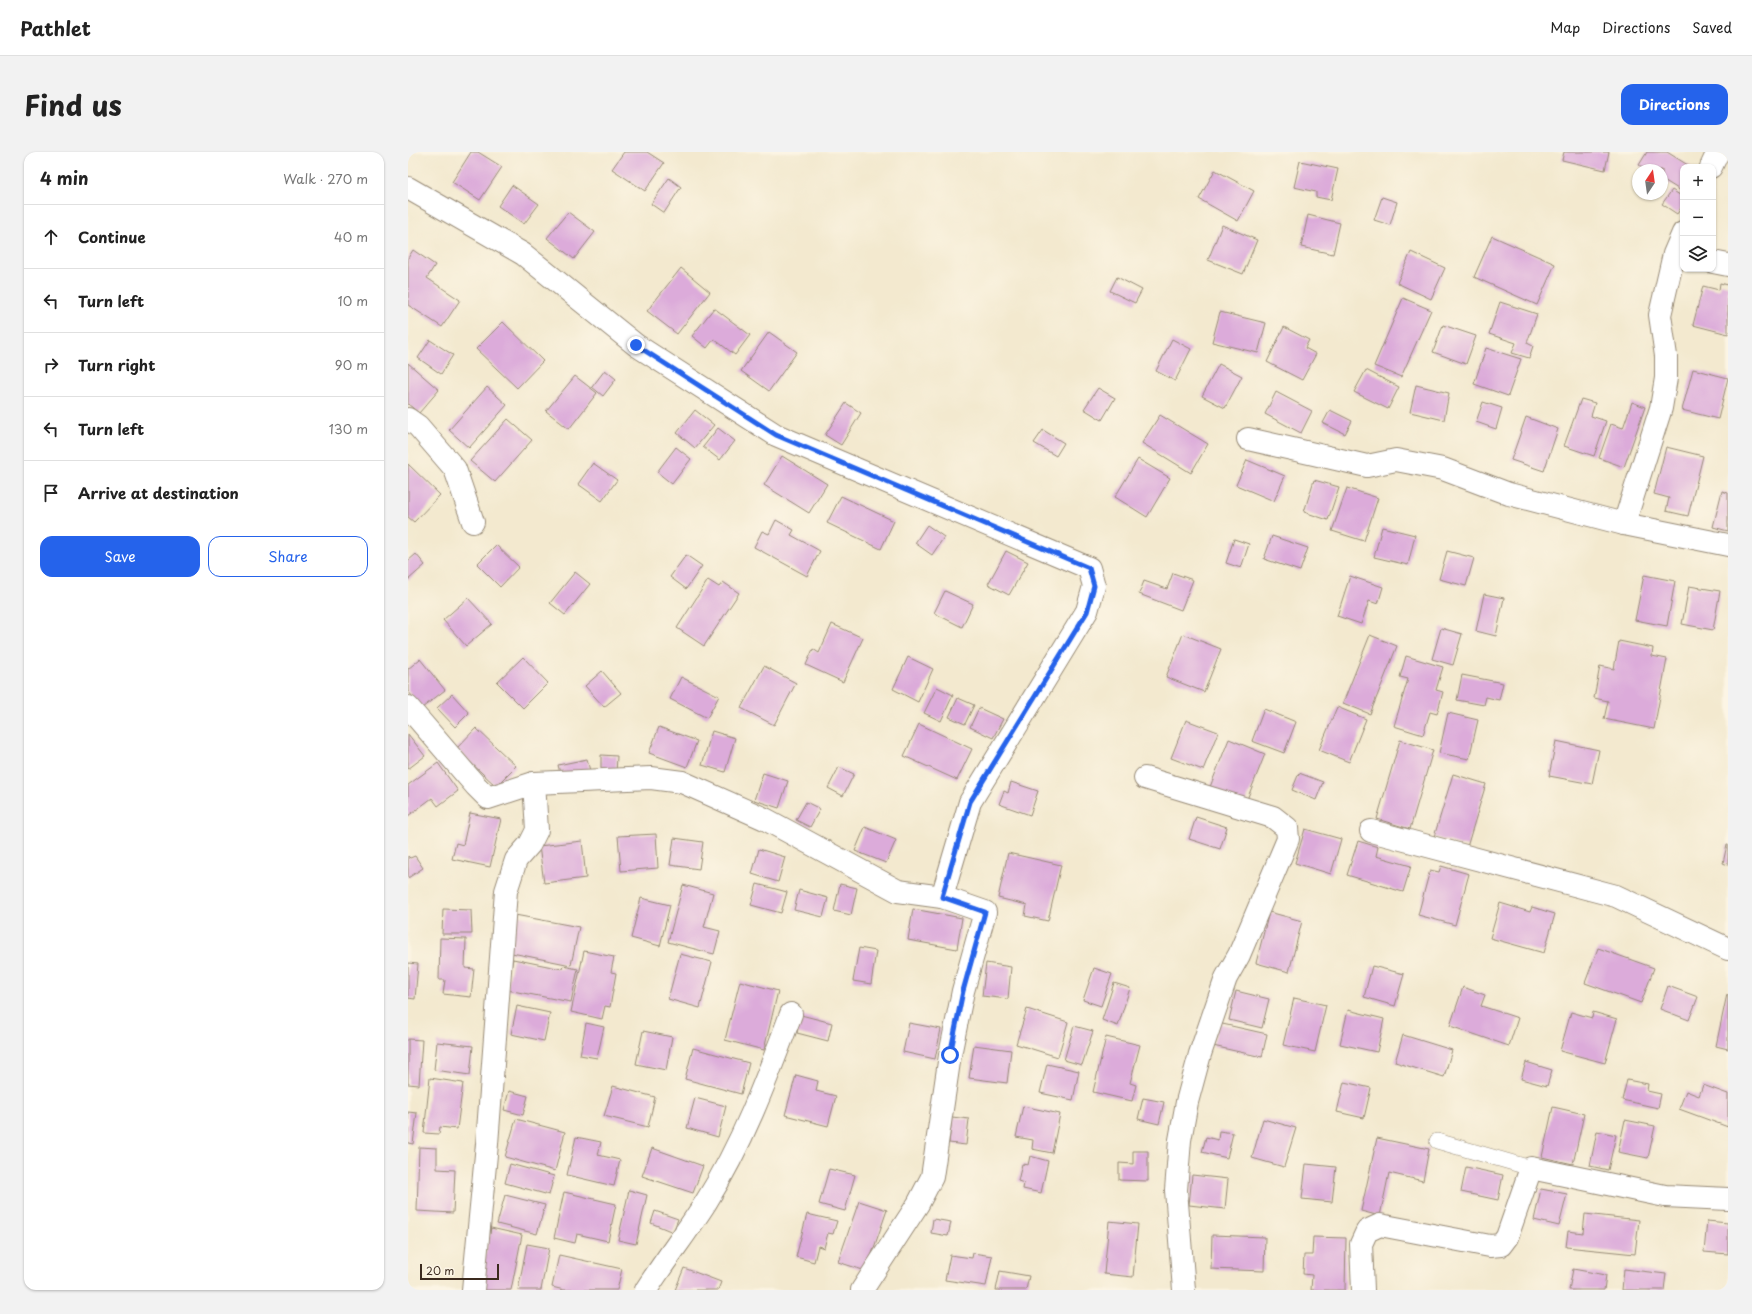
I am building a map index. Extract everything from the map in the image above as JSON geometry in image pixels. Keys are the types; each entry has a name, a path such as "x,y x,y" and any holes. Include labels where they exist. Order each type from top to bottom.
{"street":[{"path":"1712,164 1718,152"},
{"path":"408,188 523,254 636,345 776,435 1089,568 1094,586 1087,612 970,802 942,897"},
{"path":"1624,524 1661,408 1666,378 1666,363 1660,315 1679,255 1682,236"},
{"path":"1716,263 1728,265"},
{"path":"408,419 418,426 455,469 473,522"},
{"path":"1248,439 1367,466 1396,460 1443,469 1509,494 1624,524 1728,545"},
{"path":"408,707 488,798 534,783 651,778 682,782 765,819 898,891 942,897 985,912 963,991 951,1048 932,1177 918,1204 862,1290"},
{"path":"1145,778 1273,817 1287,828 1288,839 1239,955 1226,978 1200,1054 1187,1102 1180,1140 1176,1190 1184,1290"},
{"path":"473,1290 487,1144 506,891 516,860 530,844 537,830 534,783"},
{"path":"1371,831 1616,896 1728,949"},
{"path":"646,1290 706,1202 737,1146 763,1088 791,1014"},
{"path":"1363,1290 1361,1244 1367,1231 1380,1226 1490,1246 1501,1245 1507,1238 1531,1168 1665,1196 1728,1199"}],"lane":[{"path":"1438,1141 1531,1168"}],"building":[{"path":"471,152 478,152 502,167 480,200 452,182"},
{"path":"624,152 647,152 664,163 645,191 612,169"},
{"path":"1564,152 1609,152 1605,170 1562,160"},
{"path":"1647,152 1667,152 1686,164 1680,164 1680,190 1668,183 1668,164 1640,164"},
{"path":"1300,161 1338,169 1331,200 1316,197 1316,192 1294,187"},
{"path":"1215,170 1254,191 1238,221 1199,199"},
{"path":"669,178 681,187 664,213 651,204"},
{"path":"512,185 539,204 524,224 498,206"},
{"path":"1672,190 1680,195 1680,210 1677,214 1662,204 1665,200 1668,200 1668,196"},
{"path":"1382,197 1397,202 1390,225 1374,220"},
{"path":"568,212 595,232 574,259 547,238"},
{"path":"1308,215 1340,223 1333,254 1301,247"},
{"path":"1222,225 1257,240 1243,274 1208,260"},
{"path":"1492,236 1555,264 1537,305 1474,277"},
{"path":"413,250 435,265 427,278 460,300 442,327 408,305 408,258"},
{"path":"1411,252 1445,268 1431,299 1397,283"},
{"path":"681,268 710,292 677,334 647,311"},
{"path":"1117,277 1142,290 1135,303 1110,291"},
{"path":"1720,283 1728,285 1728,334 1693,325 1703,286 1719,290"},
{"path":"1403,298 1431,310 1401,377 1374,366"},
{"path":"1500,302 1537,314 1527,343 1533,346 1529,358 1512,353 1516,343 1489,334"},
{"path":"714,308 750,335 735,355 714,339 707,348 692,336"},
{"path":"1220,312 1266,323 1258,353 1212,342"},
{"path":"503,322 543,361 517,388 476,349"},
{"path":"1443,325 1476,336 1466,364 1433,352"},
{"path":"1284,327 1309,340 1305,348 1316,354 1302,380 1267,362"},
{"path":"769,332 797,352 769,391 741,371"},
{"path":"1172,339 1191,349 1175,381 1156,371"},
{"path":"430,340 453,355 441,374 418,358"},
{"path":"1486,348 1521,359 1508,396 1474,384"},
{"path":"408,363 439,390 419,413 408,404"},
{"path":"1219,364 1242,376 1225,408 1202,396"},
{"path":"1693,369 1728,378 1718,419 1682,410"},
{"path":"605,370 616,379 603,396 592,387"},
{"path":"1366,370 1399,387 1388,409 1354,392"},
{"path":"575,376 597,393 569,429 546,411"},
{"path":"1416,385 1449,393 1444,420 1410,412"},
{"path":"487,387 507,405 469,448 449,430"},
{"path":"1098,388 1115,398 1102,420 1084,409"},
{"path":"1276,392 1312,411 1301,433 1265,414"},
{"path":"1581,399 1595,403 1591,416 1606,421 1594,456 1564,446"},
{"path":"1483,402 1502,408 1496,429 1476,422"},
{"path":"1632,402 1645,407 1624,467 1599,458 1611,424 1623,428"},
{"path":"846,403 861,413 841,445 825,435"},
{"path":"695,410 714,425 695,448 677,433"},
{"path":"1330,410 1352,421 1345,434 1323,423"},
{"path":"1160,415 1208,444 1191,473 1142,443"},
{"path":"1526,417 1558,429 1544,471 1511,460"},
{"path":"508,419 532,440 495,482 470,461"},
{"path":"718,428 735,441 720,460 703,447"},
{"path":"1043,430 1064,443 1056,456 1034,443"},
{"path":"676,447 691,459 672,484 657,472"},
{"path":"1666,447 1703,456 1688,516 1666,511 1669,498 1654,494"},
{"path":"782,456 827,484 809,513 764,485"},
{"path":"1138,459 1170,478 1147,517 1115,497"},
{"path":"1247,460 1285,476 1274,501 1236,485"},
{"path":"593,463 617,480 602,501 578,484"},
{"path":"408,464 440,495 414,522 408,517"},
{"path":"1314,480 1339,487 1328,520 1304,512"},
{"path":"1347,488 1378,498 1364,541 1332,531"},
{"path":"1722,491 1728,493 1728,531 1713,527"},
{"path":"841,496 894,521 881,549 827,523"},
{"path":"776,520 794,530 791,535 820,551 807,576 754,547 762,531 769,534"},
{"path":"927,525 944,537 932,555 915,543"},
{"path":"1382,527 1415,535 1408,565 1374,557"},
{"path":"1272,536 1308,548 1300,571 1264,559"},
{"path":"1234,539 1249,544 1241,568 1226,563"},
{"path":"496,545 519,567 500,587 477,564"},
{"path":"1006,551 1028,562 1009,595 988,584"},
{"path":"1447,551 1474,558 1466,586 1439,579"},
{"path":"416,554 425,565 408,580 408,561"},
{"path":"686,555 702,566 686,589 670,577"},
{"path":"575,572 590,584 565,615 550,603"},
{"path":"1173,573 1193,580 1181,610 1139,594 1144,581 1167,589"},
{"path":"1644,575 1675,581 1667,626 1635,620"},
{"path":"1350,576 1383,587 1378,604 1369,601 1361,624 1337,616"},
{"path":"708,580 719,587 723,582 739,593 704,646 677,628"},
{"path":"1689,586 1720,591 1713,630 1682,624"},
{"path":"945,591 973,604 962,627 934,613"},
{"path":"1484,594 1504,598 1496,636 1476,631"},
{"path":"468,598 492,624 466,646 443,620"},
{"path":"832,624 863,638 843,682 806,665 813,649 819,653"},
{"path":"1441,628 1462,634 1453,665 1432,659"},
{"path":"1183,634 1221,649 1204,692 1166,677"},
{"path":"1370,635 1397,646 1370,714 1343,703"},
{"path":"1619,641 1653,648 1652,656 1667,659 1654,729 1604,719 1608,701 1594,698 1600,666 1614,669"},
{"path":"1406,656 1443,667 1436,690 1443,692 1437,714 1430,712 1423,735 1394,726 1408,679 1400,677"},
{"path":"523,657 548,683 523,708 497,682"},
{"path":"908,657 933,669 918,702 893,689"},
{"path":"420,659 445,690 422,708 408,691 408,669"},
{"path":"764,666 796,683 774,725 741,708"},
{"path":"602,671 621,693 604,707 585,686"},
{"path":"1462,675 1503,683 1499,700 1486,697 1484,705 1457,700"},
{"path":"681,677 719,696 707,718 670,699"},
{"path":"937,687 953,695 941,721 924,713"},
{"path":"452,694 469,713 455,727 437,708"},
{"path":"958,698 974,705 965,724 949,717"},
{"path":"1337,707 1366,719 1349,762 1319,750"},
{"path":"979,708 1003,719 993,738 970,727"},
{"path":"1264,709 1296,722 1284,753 1252,741"},
{"path":"1448,713 1478,720 1469,759 1439,753"},
{"path":"1186,720 1218,732 1203,770 1171,758"},
{"path":"919,724 972,749 957,780 904,756"},
{"path":"659,727 697,741 687,767 649,753"},
{"path":"476,728 516,766 496,786 456,749"},
{"path":"712,731 735,738 725,772 702,765"},
{"path":"408,734 425,756 408,769"},
{"path":"1229,739 1265,754 1244,807 1208,792"},
{"path":"1400,740 1433,750 1410,829 1377,819"},
{"path":"1556,741 1599,750 1592,784 1549,776"},
{"path":"601,755 617,756 616,774 601,774"},
{"path":"587,759 591,775 562,781 558,765"},
{"path":"438,763 458,791 438,806 432,798 408,816 408,785"},
{"path":"839,767 854,774 843,796 828,788"},
{"path":"763,773 788,781 779,808 754,800"},
{"path":"1299,773 1323,782 1316,800 1292,790"},
{"path":"1453,774 1486,784 1467,847 1434,837"},
{"path":"1011,782 1038,791 1030,815 999,804 1004,791 1008,793"},
{"path":"806,802 820,809 810,827 796,820"},
{"path":"470,813 501,819 490,867 452,859 456,843 463,845"},
{"path":"1196,817 1227,827 1220,849 1189,839"},
{"path":"865,827 896,840 886,863 855,851"},
{"path":"1305,829 1341,839 1331,874 1295,863"},
{"path":"656,834 658,868 621,871 618,836"},
{"path":"674,838 703,842 699,869 670,865"},
{"path":"582,841 586,878 544,883 539,846"},
{"path":"1358,841 1378,847 1376,856 1411,866 1403,892 1347,875"},
{"path":"1728,845 1728,865 1723,863"},
{"path":"759,849 785,857 778,882 752,874"},
{"path":"1008,853 1061,865 1048,921 1025,916 1027,905 998,898"},
{"path":"408,856 410,858 415,856 423,868 408,878"},
{"path":"1441,866 1469,874 1455,925 1418,915 1430,870 1439,872"},
{"path":"757,884 787,892 781,913 751,905"},
{"path":"840,884 857,888 851,915 834,911"},
{"path":"683,885 713,893 704,927 720,931 714,954 668,942"},
{"path":"799,890 828,898 823,917 794,910"},
{"path":"641,898 670,905 660,946 631,938"},
{"path":"1500,903 1530,912 1532,907 1555,914 1544,953 1490,938"},
{"path":"443,909 471,910 472,934 442,934"},
{"path":"913,909 962,918 957,949 908,940"},
{"path":"1269,912 1302,921 1289,972 1256,963"},
{"path":"515,915 579,927 571,965 507,952"},
{"path":"440,938 466,939 465,968 474,969 471,997 443,994 445,980 439,980"},
{"path":"859,948 876,951 871,984 853,981"},
{"path":"1598,948 1654,968 1641,1003 1585,983"},
{"path":"584,951 614,957 611,972 616,973 610,1007 605,1006 602,1019 571,1012"},
{"path":"680,954 712,962 700,1008 668,999"},
{"path":"513,959 562,969 563,966 578,969 571,1002 507,990"},
{"path":"408,963 418,964 415,999 408,998"},
{"path":"986,963 1011,967 1008,999 982,996"},
{"path":"1372,966 1404,974 1395,1006 1364,997"},
{"path":"1094,968 1112,974 1101,1006 1083,1000"},
{"path":"740,981 778,991 764,1050 725,1040"},
{"path":"1114,983 1130,988 1118,1026 1102,1020"},
{"path":"1668,986 1698,997 1689,1020 1660,1009"},
{"path":"1463,987 1485,995 1481,1006 1518,1018 1509,1046 1450,1026"},
{"path":"1236,991 1269,999 1262,1028 1229,1020"},
{"path":"1727,994 1728,995 1728,1049 1716,1046"},
{"path":"1294,998 1326,1005 1315,1052 1283,1045"},
{"path":"517,1006 550,1013 544,1041 511,1034"},
{"path":"1027,1009 1068,1022 1058,1057 1016,1044"},
{"path":"1348,1010 1384,1019 1377,1052 1340,1044"},
{"path":"1571,1012 1592,1018 1593,1012 1617,1019 1605,1063 1560,1051"},
{"path":"801,1015 832,1023 828,1041 797,1033"},
{"path":"586,1023 604,1027 597,1058 580,1055"},
{"path":"909,1023 941,1029 935,1059 903,1052"},
{"path":"1218,1023 1267,1034 1262,1057 1213,1046"},
{"path":"1074,1026 1093,1031 1082,1065 1064,1060"},
{"path":"643,1031 672,1037 666,1070 636,1064"},
{"path":"1403,1035 1452,1050 1444,1077 1395,1062"},
{"path":"1106,1037 1140,1045 1130,1083 1136,1085 1132,1101 1093,1092"},
{"path":"408,1039 422,1040 419,1085 408,1084"},
{"path":"437,1042 473,1046 470,1075 434,1070"},
{"path":"974,1045 1011,1050 1007,1083 969,1078"},
{"path":"693,1048 749,1063 741,1094 685,1079"},
{"path":"1526,1062 1552,1070 1547,1086 1521,1079"},
{"path":"1047,1064 1079,1071 1073,1100 1040,1093"},
{"path":"796,1075 818,1081 816,1091 836,1096 828,1126 785,1115"},
{"path":"430,1078 463,1083 457,1129 440,1127 439,1134 424,1133"},
{"path":"1627,1080 1648,1084 1647,1091 1661,1094 1658,1108 1622,1100"},
{"path":"1344,1082 1371,1088 1364,1118 1337,1112"},
{"path":"1703,1085 1728,1094 1728,1127 1679,1109 1686,1091 1699,1096"},
{"path":"613,1086 655,1097 648,1127 604,1116"},
{"path":"509,1091 528,1096 523,1115 504,1110"},
{"path":"695,1098 726,1106 718,1137 687,1128"},
{"path":"1143,1098 1164,1102 1159,1124 1138,1119"},
{"path":"1023,1106 1060,1114 1052,1153 1032,1149 1033,1140 1016,1137"},
{"path":"1553,1107 1584,1114 1573,1164 1542,1157"},
{"path":"408,1112 417,1113 413,1144 408,1143"},
{"path":"952,1117 969,1119 966,1145 949,1143"},
{"path":"516,1119 565,1132 555,1171 505,1157"},
{"path":"1263,1119 1296,1128 1284,1167 1252,1158"},
{"path":"1625,1120 1655,1126 1648,1158 1618,1152"},
{"path":"1219,1131 1233,1133 1227,1158 1202,1152 1206,1137 1218,1140"},
{"path":"1597,1131 1616,1135 1608,1170 1590,1166"},
{"path":"576,1137 601,1142 598,1155 620,1160 614,1186 567,1175"},
{"path":"1377,1138 1429,1149 1423,1181 1389,1173 1380,1216 1361,1211"},
{"path":"419,1147 437,1148 437,1169 455,1170 453,1213 417,1211"},
{"path":"652,1148 703,1166 693,1193 642,1176"},
{"path":"1133,1151 1148,1151 1148,1181 1119,1180 1119,1163 1133,1164"},
{"path":"1030,1156 1048,1161 1041,1193 1023,1189 1024,1183 1018,1181 1022,1164 1028,1165"},
{"path":"510,1164 554,1176 549,1195 505,1183"},
{"path":"1306,1164 1336,1167 1332,1202 1302,1199"},
{"path":"1466,1167 1503,1175 1498,1200 1461,1192"},
{"path":"829,1169 855,1175 845,1211 819,1204"},
{"path":"1192,1175 1228,1179 1225,1209 1189,1205"},
{"path":"1541,1189 1567,1194 1559,1226 1534,1220"},
{"path":"629,1190 647,1195 636,1244 618,1240"},
{"path":"564,1192 616,1204 608,1241 577,1234 575,1243 554,1238"},
{"path":"505,1195 545,1205 537,1234 497,1224"},
{"path":"859,1201 887,1210 866,1271 838,1262"},
{"path":"655,1211 678,1219 673,1232 651,1223"},
{"path":"807,1214 837,1221 833,1234 828,1233 824,1248 818,1246 814,1262 796,1257"},
{"path":"1585,1214 1639,1220 1635,1254 1566,1247 1568,1231 1583,1233"},
{"path":"933,1219 951,1222 948,1236 931,1233"},
{"path":"1109,1221 1138,1224 1133,1277 1104,1274"},
{"path":"1707,1221 1728,1223 1728,1254 1704,1252"},
{"path":"491,1228 522,1235 511,1290 478,1290"},
{"path":"1212,1235 1265,1237 1264,1271 1211,1269"},
{"path":"1313,1237 1346,1238 1345,1290 1311,1290 1312,1275 1303,1274 1304,1255 1312,1255"},
{"path":"527,1244 549,1248 541,1290 518,1290"},
{"path":"973,1253 992,1256 986,1286 945,1280 950,1255 972,1258"},
{"path":"559,1255 622,1269 617,1290 564,1290 552,1287"},
{"path":"684,1268 721,1282 718,1290 675,1290"},
{"path":"1573,1269 1606,1275 1604,1290 1569,1290"},
{"path":"1624,1269 1666,1274 1664,1290 1622,1290"},
{"path":"1000,1271 1029,1276 1026,1290 996,1290"}],"route":[{"path":"636,345 776,435 1089,568 1094,586 1087,612 970,802 942,897 985,912 963,991 950,1055"}]}
